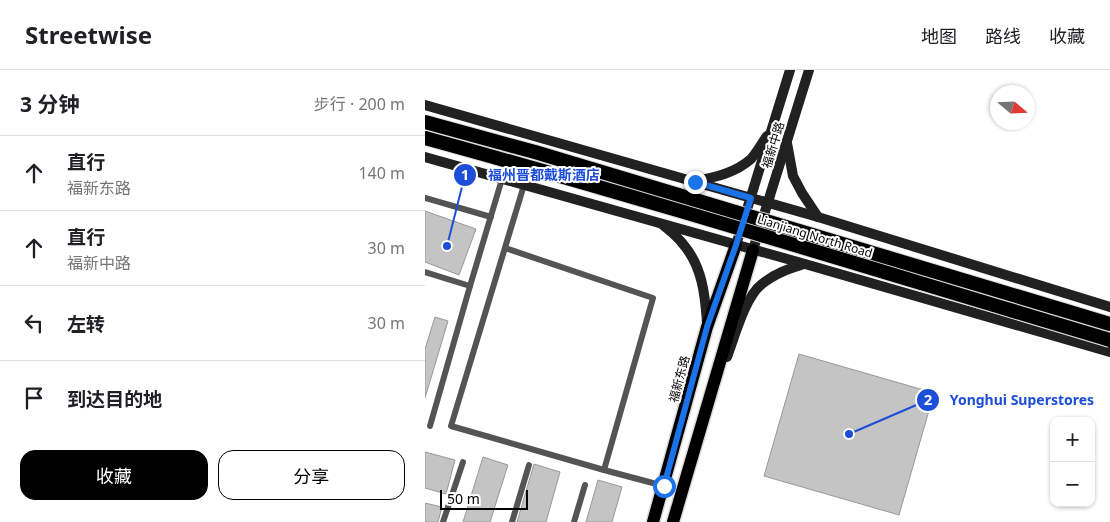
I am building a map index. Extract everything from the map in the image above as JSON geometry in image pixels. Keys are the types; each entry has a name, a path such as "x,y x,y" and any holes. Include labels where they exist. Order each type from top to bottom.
{"highway":[{"name":"Lianjiang North Road","path":"425,122 544,155 1110,324"},
{"name":"Lianjiang North Road","path":"425,138 531,167 1110,340"}],"main road":[{"name":"福新中路","path":"736,245 790,70"},
{"name":"福新中路","path":"753,250 809,70"},
{"path":"425,105 768,202 1110,307"},
{"path":"695,182 733,172 751,158 772,129"},
{"path":"787,141 793,176 818,217"},
{"path":"425,157 1110,352"},
{"path":"660,223 684,244 695,262 705,296 707,327"},
{"name":"福新东路","path":"653,522 707,327 736,245"},
{"path":"673,522 753,250"},
{"path":"702,423 753,293 772,276 805,264"}],"lane":[{"path":"430,426 502,179"},
{"path":"524,185 451,426 664,486"},
{"path":"425,198 491,217"},
{"path":"505,248 653,298 604,470"},
{"path":"425,272 470,286"},
{"path":"443,522 463,462"},
{"path":"512,522 529,465"},
{"path":"574,522 585,485"}],"building":[{"path":"425,211 476,229 459,275 425,262"},
{"path":"435,317 448,321 425,398 425,349"},
{"path":"799,354 934,393 899,515 764,476"},
{"path":"425,452 455,460 446,494 425,488"},
{"path":"483,457 508,465 490,522 463,522"},
{"path":"534,464 560,472 546,522 517,522"},
{"path":"598,480 622,487 612,522 586,522"},
{"path":"425,503 442,507 438,522 425,522"}],"place":[{"name":"福州晋都戴斯酒店","path":"447,246"},
{"name":"Yonghui Superstores","path":"849,434"}],"route":[{"path":"664,486 707,327 751,198 695,182"}]}
